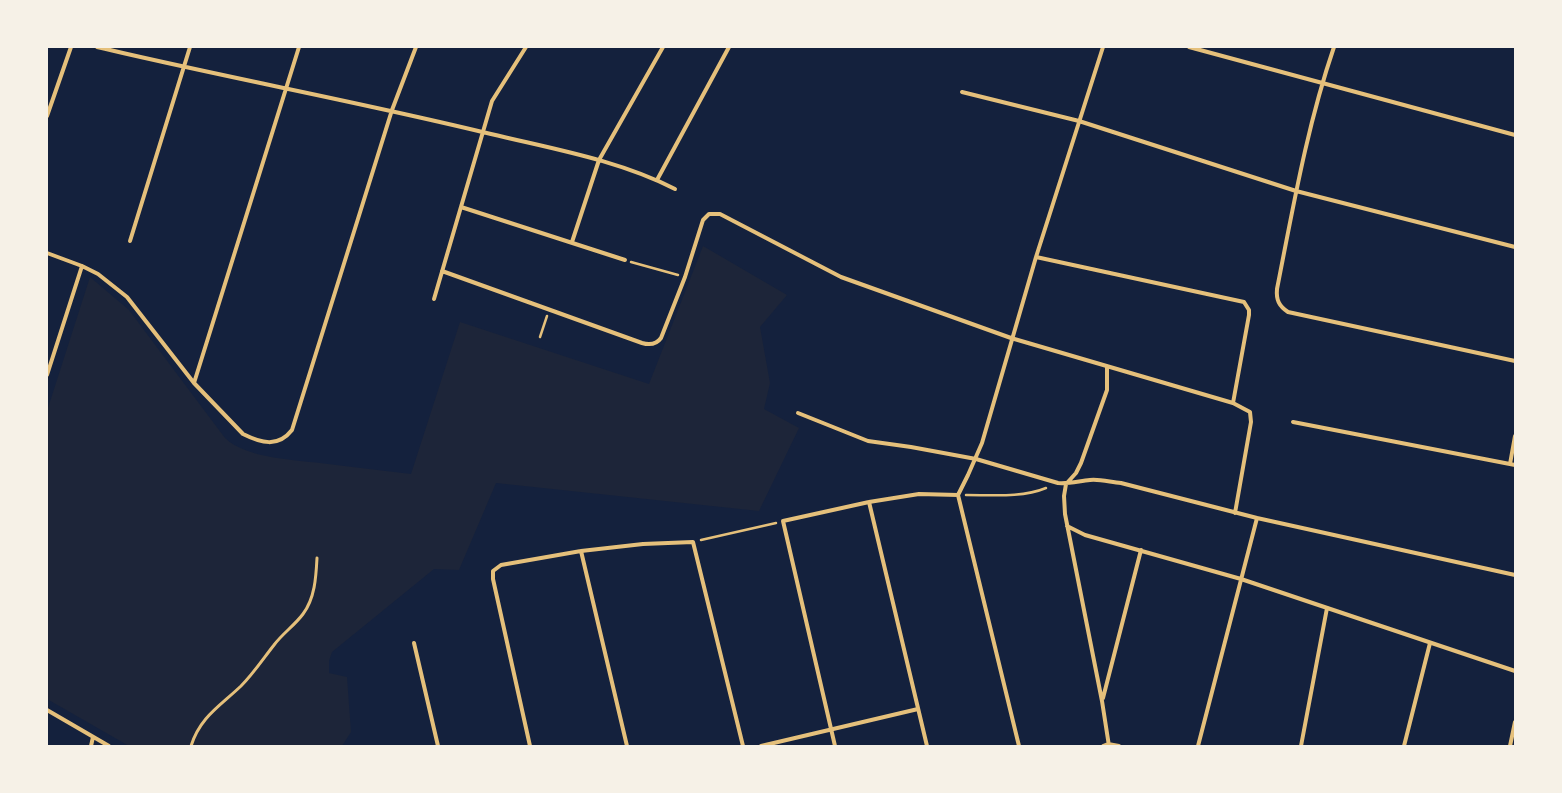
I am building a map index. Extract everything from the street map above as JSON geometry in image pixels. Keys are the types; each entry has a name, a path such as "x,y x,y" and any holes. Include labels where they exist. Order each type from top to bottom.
{"street":[{"path":"47,116 71,47"},
{"path":"98,47 183,68 392,110 599,160 657,180 675,189"},
{"path":"130,241 190,47"},
{"path":"194,383 299,47"},
{"path":"47,253 82,266 98,274 127,297 194,383 244,434 253,439 270,442 282,440 292,430 392,110 416,47"},
{"path":"434,299 492,102 526,47"},
{"path":"572,242 599,160 662,47"},
{"path":"657,180 729,47"},
{"path":"1019,746 958,495 976,459 982,443 1011,338 1036,256 1103,47"},
{"path":"1189,47 1515,135"},
{"path":"1334,47 1322,84 1296,190 1277,289 1276,296 1278,304 1282,309 1288,312 1515,361"},
{"path":"962,92 1079,121 1296,190 1515,247"},
{"path":"461,207 625,260"},
{"path":"442,271 642,343 654,344 659,342 661,338 685,276 703,220 709,214 720,214 841,276 1011,338 1234,403 1250,412 1251,422 1235,513"},
{"path":"1036,256 1240,300 1247,305 1249,315 1234,403"},
{"path":"47,375 82,266"},
{"path":"1107,366 1106,390 1081,464 1076,473 1066,484 1064,496 1067,526 1102,700 1109,745"},
{"path":"798,413 868,441 976,459 1058,483 1066,484 1091,480 1102,480 1235,513 1515,575"},
{"path":"1293,422 1513,465 1515,436"},
{"path":"835,746 783,521 869,502 919,494 958,495"},
{"path":"869,502 927,746"},
{"path":"1198,746 1257,518"},
{"path":"1067,526 1085,535 1240,579 1515,671"},
{"path":"530,746 493,579 493,571 501,565 581,551 643,544 693,542 743,746"},
{"path":"1102,700 1141,550"},
{"path":"581,551 627,746"},
{"path":"1301,746 1327,608"},
{"path":"414,643 438,746"},
{"path":"1404,746 1430,643"},
{"path":"761,746 918,709"},
{"path":"47,710 109,746"},
{"path":"1510,746 1515,722"},
{"path":"91,746 93,738"},
{"path":"1103,746 1119,746"}],"lane":[{"path":"191,746 196,732 205,718 243,684 277,640 303,614 310,602 315,583 317,558"}],"path":[{"path":"625,260 685,276"},
{"path":"540,337 550,309"},
{"path":"958,495 1014,494 1040,490 1058,483"},
{"path":"693,542 783,521"}],"shaded area":[{"path":"703,246 787,295 760,327 770,383 764,409 799,428 759,511 496,483 459,570 434,569 332,652 329,661 329,673 347,677 351,732 342,746 129,746 47,699 47,411 90,277 129,310 225,438 234,445 259,454 288,460 411,474 460,322 649,384"}]}
